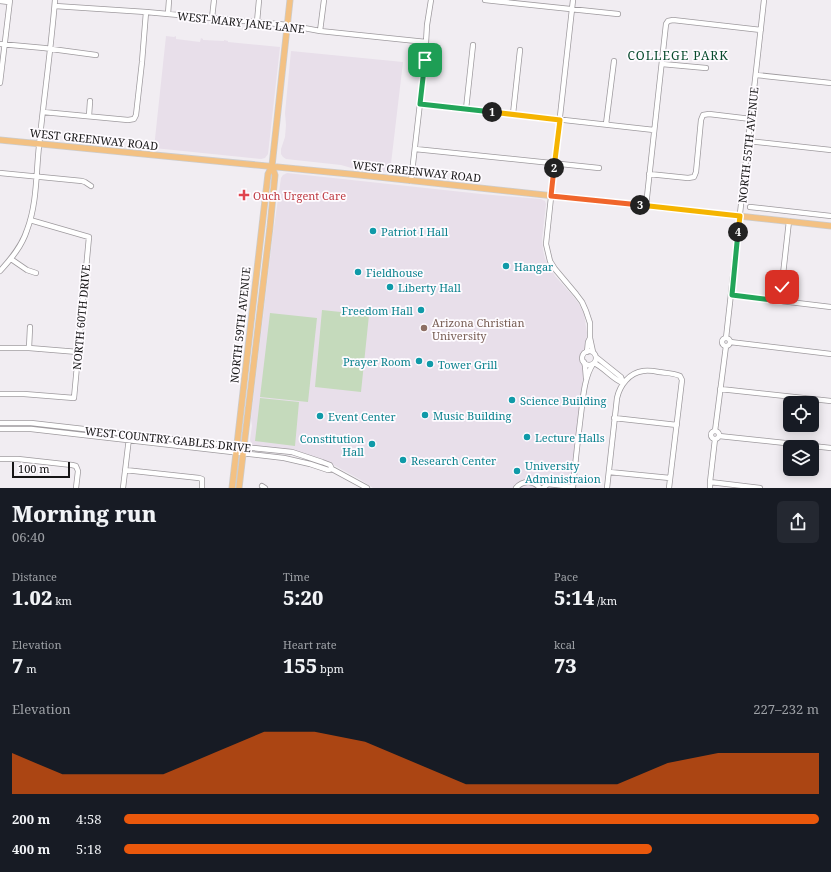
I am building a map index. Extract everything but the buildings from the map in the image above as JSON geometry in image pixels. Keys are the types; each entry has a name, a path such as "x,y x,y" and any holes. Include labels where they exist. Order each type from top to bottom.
{"main road":[{"name":"NORTH 59TH AVENUE","path":"232,488 263,212 268,174 272,166 290,0"},
{"name":"WEST GREENWAY ROAD","path":"0,140 272,166 831,226"},
{"name":"NORTH 59TH AVENUE","path":"239,488 268,244 275,175 272,166"},
{"path":"263,212 271,212"},
{"path":"260,243 268,244"}],"street":[{"path":"0,271 11,259 22,242 27,232 33,206 55,0"},
{"path":"168,14 169,0"},
{"path":"212,18 214,0"},
{"path":"257,22 259,0"},
{"path":"320,31 324,0"},
{"path":"411,181 431,0"},
{"path":"485,0 618,14"},
{"path":"573,0 546,244 548,255 555,269 582,302 590,323 590,338 593,352 610,372"},
{"name":"NORTH 55TH AVENUE","path":"717,437 718,433 716,431 720,389 727,342 764,0"},
{"path":"0,1 10,1 2,45 0,83"},
{"name":"WEST MARY JANE LANE","path":"55,6 146,12 288,25 320,31 426,42"},
{"path":"43,112 128,120 134,119 136,115 142,62 146,12"},
{"path":"646,206 666,24 668,21 673,20 761,30"},
{"path":"2,45 96,55"},
{"path":"466,109 473,45"},
{"path":"513,114 520,50"},
{"path":"606,124 614,61"},
{"path":"662,64 706,68"},
{"path":"756,75 831,83"},
{"path":"89,116 90,101"},
{"path":"420,104 654,130"},
{"path":"649,174 688,178 694,177 696,172 701,120 703,115 709,114 751,119"},
{"path":"748,141 831,150"},
{"path":"415,149 599,168"},
{"path":"0,174 85,182 91,186"},
{"path":"750,207 831,216"},
{"name":"NORTH 60TH DRIVE","path":"0,394 24,394 74,398 89,237 30,220"},
{"path":"780,301 788,221"},
{"path":"11,259 27,270 36,273"},
{"path":"732,295 831,307"},
{"path":"29,348 30,327"},
{"path":"544,488 548,484 573,487 586,378 583,356 587,352 590,338"},
{"path":"727,342 831,354"},
{"path":"0,348 29,348 78,352"},
{"path":"587,352 593,352"},
{"path":"586,378 596,361 596,357"},
{"path":"584,362 588,365 598,365 621,377 623,383"},
{"path":"607,488 618,391 627,378 645,370 675,374 680,376 682,380 669,488"},
{"path":"720,389 831,401"},
{"path":"614,418 677,425"},
{"name":"WEST COUNTRY GABLES DRIVE","path":"0,423 31,424 244,450 293,459 328,470 332,469 367,488"},
{"name":"WEST COUNTRY GABLES DRIVE","path":"0,429 31,429 129,437"},
{"path":"123,488 129,437"},
{"path":"709,488 717,437 831,448"},
{"path":"0,460 32,460 76,466 78,471 76,488"},
{"path":"125,470 199,478 202,479 202,488"},
{"path":"609,472 670,478"},
{"path":"516,488 524,482 530,482 534,483 540,488"},
{"path":"710,482 760,488"}],"shaded area":[{"path":"166,36 176,36 176,39 200,42 201,38 203,40 224,40 228,42 280,47 268,154 265,158 261,159 154,148"},
{"path":"291,51 403,62 390,172 355,169 341,165 286,159 283,157 281,154 281,149 285,137 285,113"},
{"name":"Arizona Christian University","path":"287,173 541,199 545,201 546,204 542,239 545,259 555,276 579,304 584,314 587,333 586,348 581,356 584,365 584,373 570,488 373,488 319,458 292,450 252,445 250,440 252,426 251,419 273,234 281,178"}],"green space":[{"path":"322,310 369,315 361,392 315,387"},
{"path":"270,313 317,318 308,402 260,397"},
{"path":"260,398 299,402 295,446 255,441"}],"place":[{"name":"Ouch Urgent Care","path":"244,195"},
{"name":"Patriot I Hall","path":"373,231"},
{"name":"Hangar","path":"506,266"},
{"name":"Fieldhouse","path":"358,272"},
{"name":"Liberty Hall","path":"390,287"},
{"name":"Freedom Hall","path":"421,310"},
{"name":"Arizona Christian University","path":"424,328"},
{"name":"Prayer Room","path":"419,361"},
{"name":"Tower Grill","path":"430,364"},
{"name":"Science Building","path":"512,400"},
{"name":"Music Building","path":"425,415"},
{"name":"Event Center","path":"320,416"},
{"name":"Lecture Halls","path":"527,437"},
{"name":"Constitution Hall","path":"372,444"},
{"name":"Research Center","path":"403,460"},
{"name":"University Administraion","path":"517,471"}],"district":[{"name":"COLLEGE PARK","path":"678,55"}],"route":[{"path":"425,60 420,104 560,120 551,196 740,216 732,295 780,301 782,287"}]}
